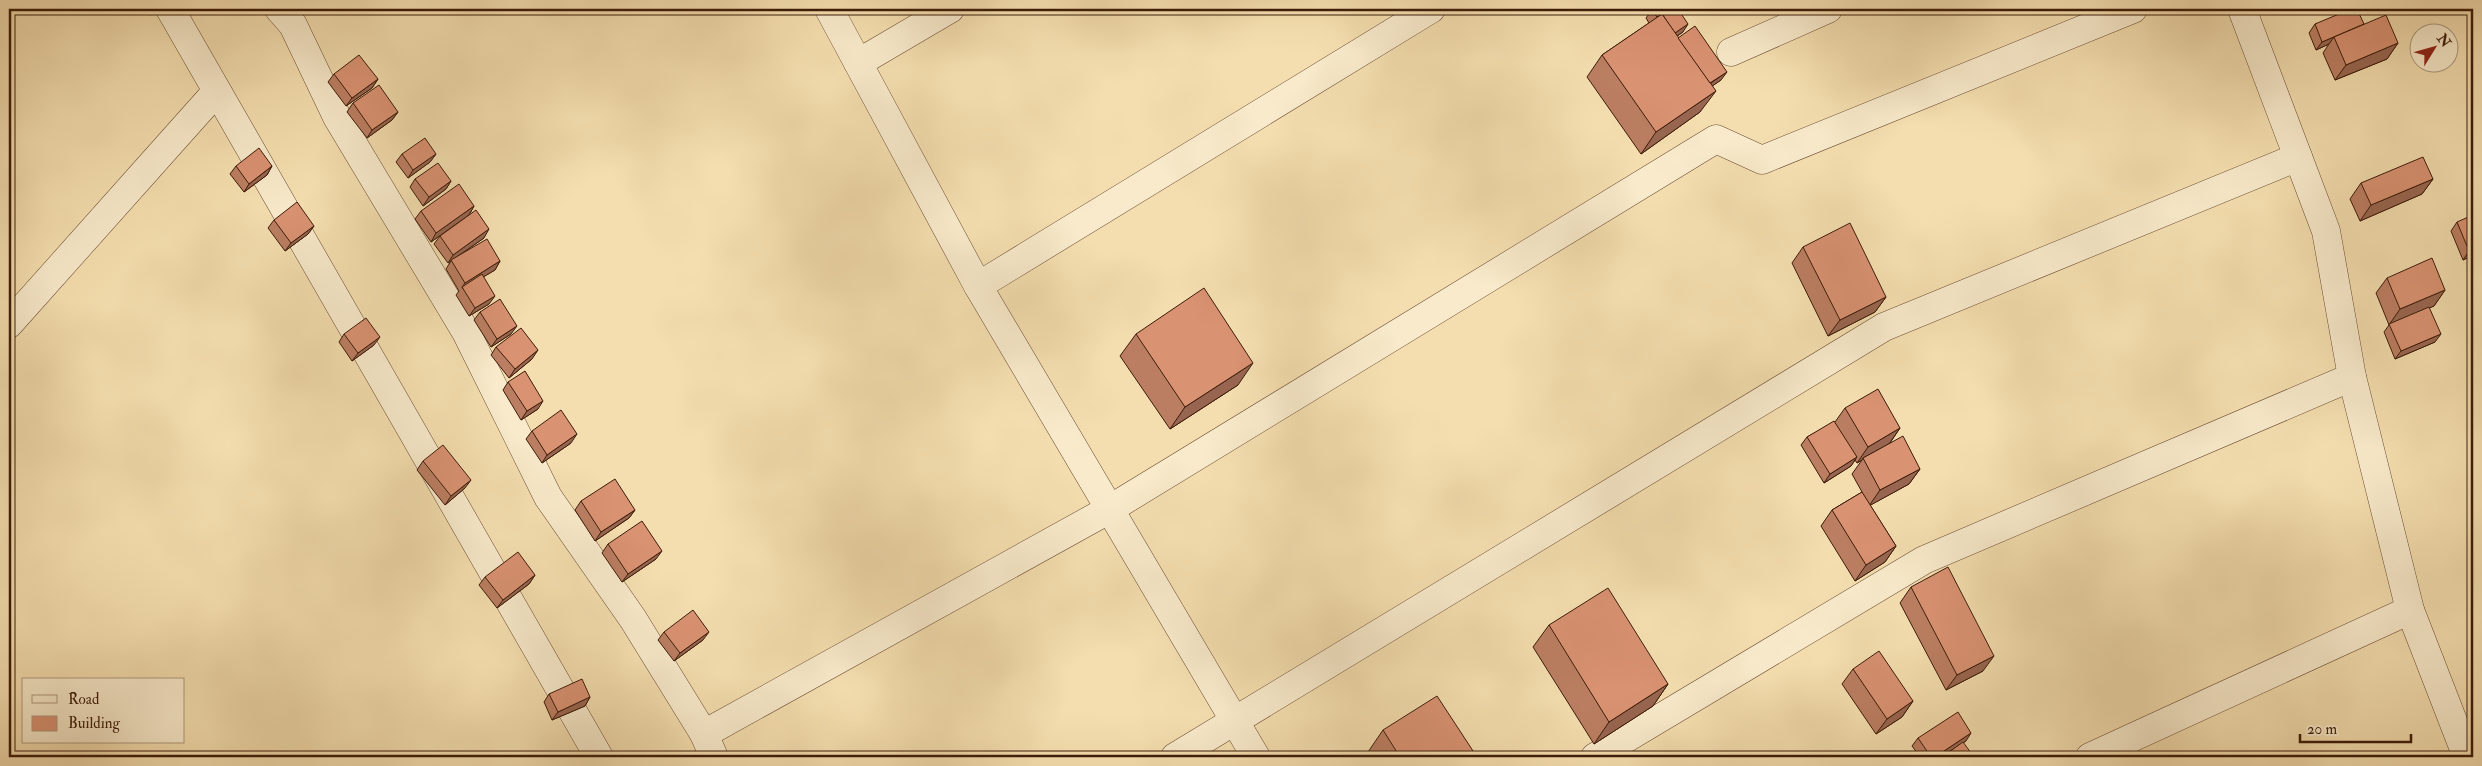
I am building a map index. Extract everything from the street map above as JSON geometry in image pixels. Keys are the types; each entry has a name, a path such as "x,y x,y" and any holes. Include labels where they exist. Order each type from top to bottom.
{"street":[{"path":"170,9 599,757"},
{"path":"279,9 293,25 336,117 466,332 548,497 634,619 709,746 1110,509 1716,139 1762,160 2133,9"},
{"path":"829,9 978,286 1256,757"},
{"path":"858,63 950,9"},
{"path":"978,286 1431,9"},
{"path":"1731,52 1828,9"},
{"path":"2242,9 2326,230 2352,377 2410,610 2467,757"},
{"path":"9,324 216,92"},
{"path":"1175,757 1884,327 2298,157"},
{"path":"1595,757 1924,560 2352,377"},
{"path":"2090,757 2410,610"}],"building":[{"path":"1653,9 1678,9 1688,24 1675,33 1662,14 1657,17"},
{"path":"2351,9 2357,9 2364,24 2322,42 2315,24"},
{"path":"1662,14 1716,91 1656,132 1602,55"},
{"path":"2386,15 2398,43 2346,65 2334,37"},
{"path":"1695,26 1727,72 1710,83 1678,38"},
{"path":"359,55 378,79 352,98 334,74"},
{"path":"379,85 398,112 372,130 353,103"},
{"path":"425,138 436,154 413,170 402,154"},
{"path":"259,148 272,166 249,184 236,166"},
{"path":"2423,157 2433,179 2371,205 2361,183"},
{"path":"438,163 451,181 429,197 415,179"},
{"path":"459,184 474,206 436,233 421,211"},
{"path":"297,202 314,226 291,243 274,220"},
{"path":"476,210 489,229 453,255 440,236"},
{"path":"2473,215 2473,249 2469,251 2457,222"},
{"path":"1850,223 1886,297 1840,320 1803,247"},
{"path":"487,239 500,261 465,283 451,260"},
{"path":"2432,258 2445,290 2400,309 2387,278"},
{"path":"482,274 495,296 475,308 462,287"},
{"path":"1204,288 1253,363 1185,407 1136,334"},
{"path":"500,299 517,326 497,339 480,312"},
{"path":"2429,307 2441,334 2401,351 2389,324"},
{"path":"366,318 380,337 358,353 344,334"},
{"path":"521,328 538,350 515,369 496,347"},
{"path":"525,371 543,401 527,411 508,382"},
{"path":"1878,389 1900,428 1868,447 1845,408"},
{"path":"561,410 577,434 547,455 532,431"},
{"path":"1834,421 1857,457 1830,474 1807,437"},
{"path":"1903,436 1920,469 1880,490 1863,458"},
{"path":"443,445 471,480 451,496 423,461"},
{"path":"615,479 635,510 601,532 581,501"},
{"path":"1862,492 1896,546 1866,565 1832,510"},
{"path":"642,521 662,551 628,574 608,544"},
{"path":"518,552 535,575 503,600 485,577"},
{"path":"1948,567 1994,656 1957,675 1911,587"},
{"path":"1608,588 1668,684 1609,722 1549,625"},
{"path":"693,610 709,632 680,653 664,632"},
{"path":"1879,651 1913,701 1887,719 1853,669"},
{"path":"582,679 590,697 558,712 549,694"},
{"path":"1437,696 1477,757 1400,757 1383,730"},
{"path":"1958,712 1971,733 1935,757 1931,757 1918,738"},
{"path":"1963,742 1974,757 1942,757"}]}
